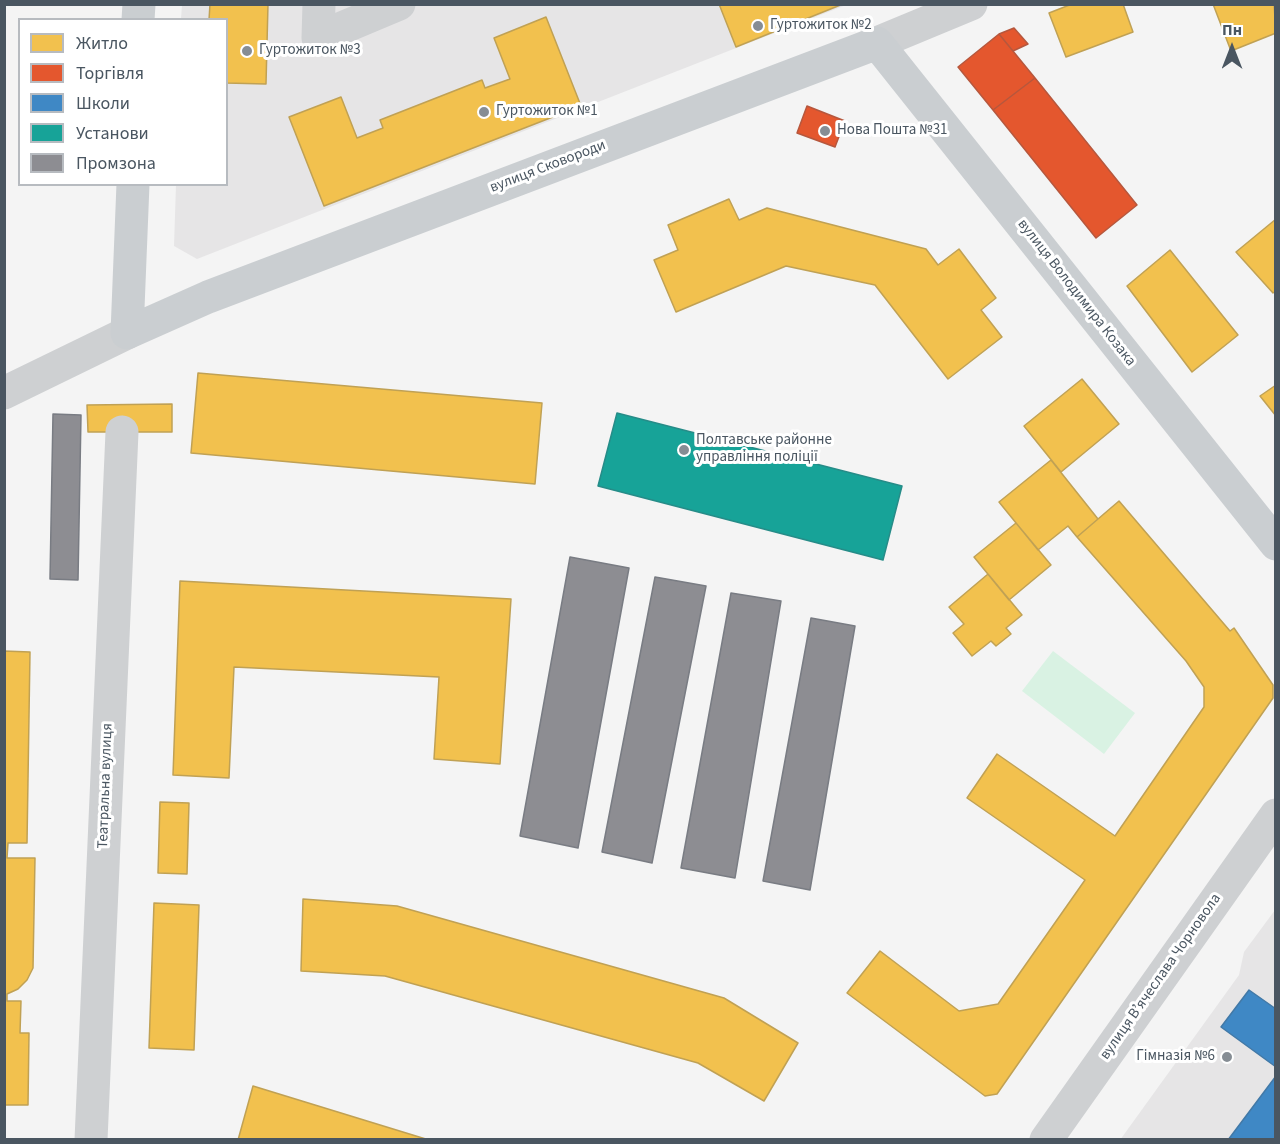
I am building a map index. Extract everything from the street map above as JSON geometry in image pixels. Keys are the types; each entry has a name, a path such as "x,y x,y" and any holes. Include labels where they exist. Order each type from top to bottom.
{"main road":[{"name":"вулиця Сковороди","path":"127,333 208,297 877,43"},
{"name":"вулиця Володимира Козака","path":"877,43 1275,544"},
{"path":"127,333 133,186"}],"street":[{"path":"319,4 318,38 399,4"},
{"name":"вулиця Сковороди","path":"877,43 971,4"},
{"path":"4,393 127,333"},
{"name":"Театральна вулиця","path":"91,1140 122,432"},
{"name":"вулиця Вʼячеслава Чорновола","path":"1046,1140 1275,815"}],"shaded area":[{"path":"182,5 846,5 197,259 174,246 176,186 228,186 228,18 181,18"},
{"name":"Гімназія №6","path":"1275,910 1275,1139 1120,1140 1239,975 1244,952"}],"green space":[{"path":"1053,651 1135,713 1104,754 1022,691"}],"building: Житло":[{"name":"Гуртожиток №3","path":"210,4 268,4 266,84 228,83 228,18 209,18"},
{"name":"Гуртожиток №2","path":"719,4 843,4 736,47"},
{"path":"1072,4 1123,4 1133,32 1066,57 1049,13"},
{"path":"1213,4 1274,4 1276,33 1231,51"},
{"name":"Гуртожиток №1","path":"546,17 581,106 324,206 289,117 341,97 357,138 383,128 380,120 482,80 485,88 510,79 494,38"},
{"path":"729,199 739,220 767,208 926,249 938,265 959,249 996,298 981,310 1002,337 948,379 875,285 786,266 676,312 654,260 678,250 668,225"},
{"path":"1276,219 1276,291 1273,293 1236,252"},
{"path":"1170,250 1238,335 1192,372 1127,286"},
{"path":"198,373 542,403 535,484 191,453"},
{"path":"1082,379 1119,424 1061,472 1024,426"},
{"path":"1276,385 1276,416 1260,396"},
{"path":"172,404 172,432 88,432 87,405"},
{"path":"1051,460 1098,519 1077,537 1068,526 1038,550 999,502"},
{"path":"1119,501 1230,631 1234,628 1273,685 1273,698 997,1094 985,1096 847,993 880,951 959,1011 998,1004 1085,880 967,798 997,754 1115,836 1204,707 1204,687 1186,661 1077,537"},
{"path":"1016,523 1051,565 1009,600 974,557"},
{"path":"988,574 1022,615 1006,628 1011,634 996,646 991,641 972,656 953,633 964,624 949,607"},
{"path":"180,581 511,599 500,764 434,759 439,677 234,667 229,778 173,775"},
{"path":"4,651 30,652 27,843 8,843 7,858 35,858 33,968 27,980 18,989 7,994 7,1001 21,1001 20,1033 29,1033 28,1105 4,1105"},
{"path":"160,802 189,803 187,874 158,873"},
{"path":"303,899 397,906 724,998 798,1043 764,1101 698,1063 385,976 301,971"},
{"path":"154,903 199,905 194,1050 149,1048"},
{"path":"253,1086 429,1140 238,1140"}],"building: Торгівля":[{"path":"1014,28 1028,44 1013,51 999,34"},
{"path":"999,34 1035,78 993,110 958,67"},
{"path":"1035,78 1137,205 1096,238 993,110"},
{"path":"807,106 845,121 835,147 797,133"}],"building: Школи":[{"path":"1249,990 1276,1009 1276,1067 1221,1027"},
{"path":"1276,1076 1276,1140 1228,1140"}],"building: Установи":[{"name":"Полтавське районне управління поліції","path":"617,413 902,486 883,560 598,486"}],"building: Промзона":[{"path":"53,414 81,415 78,580 50,579"},
{"path":"570,557 629,568 578,848 520,836"},
{"path":"655,577 706,586 652,863 602,852"},
{"path":"731,593 781,601 735,878 681,868"},
{"path":"811,618 855,626 810,890 763,881"}],"place":[{"name":"Гуртожиток №2","path":"758,26"},
{"name":"Гуртожиток №3","path":"247,51"},
{"name":"Гуртожиток №1","path":"484,112"},
{"name":"Нова Пошта №31","path":"825,131"},
{"name":"Полтавське районне управління поліції","path":"684,450"},
{"name":"Гімназія №6","path":"1227,1057"}]}
